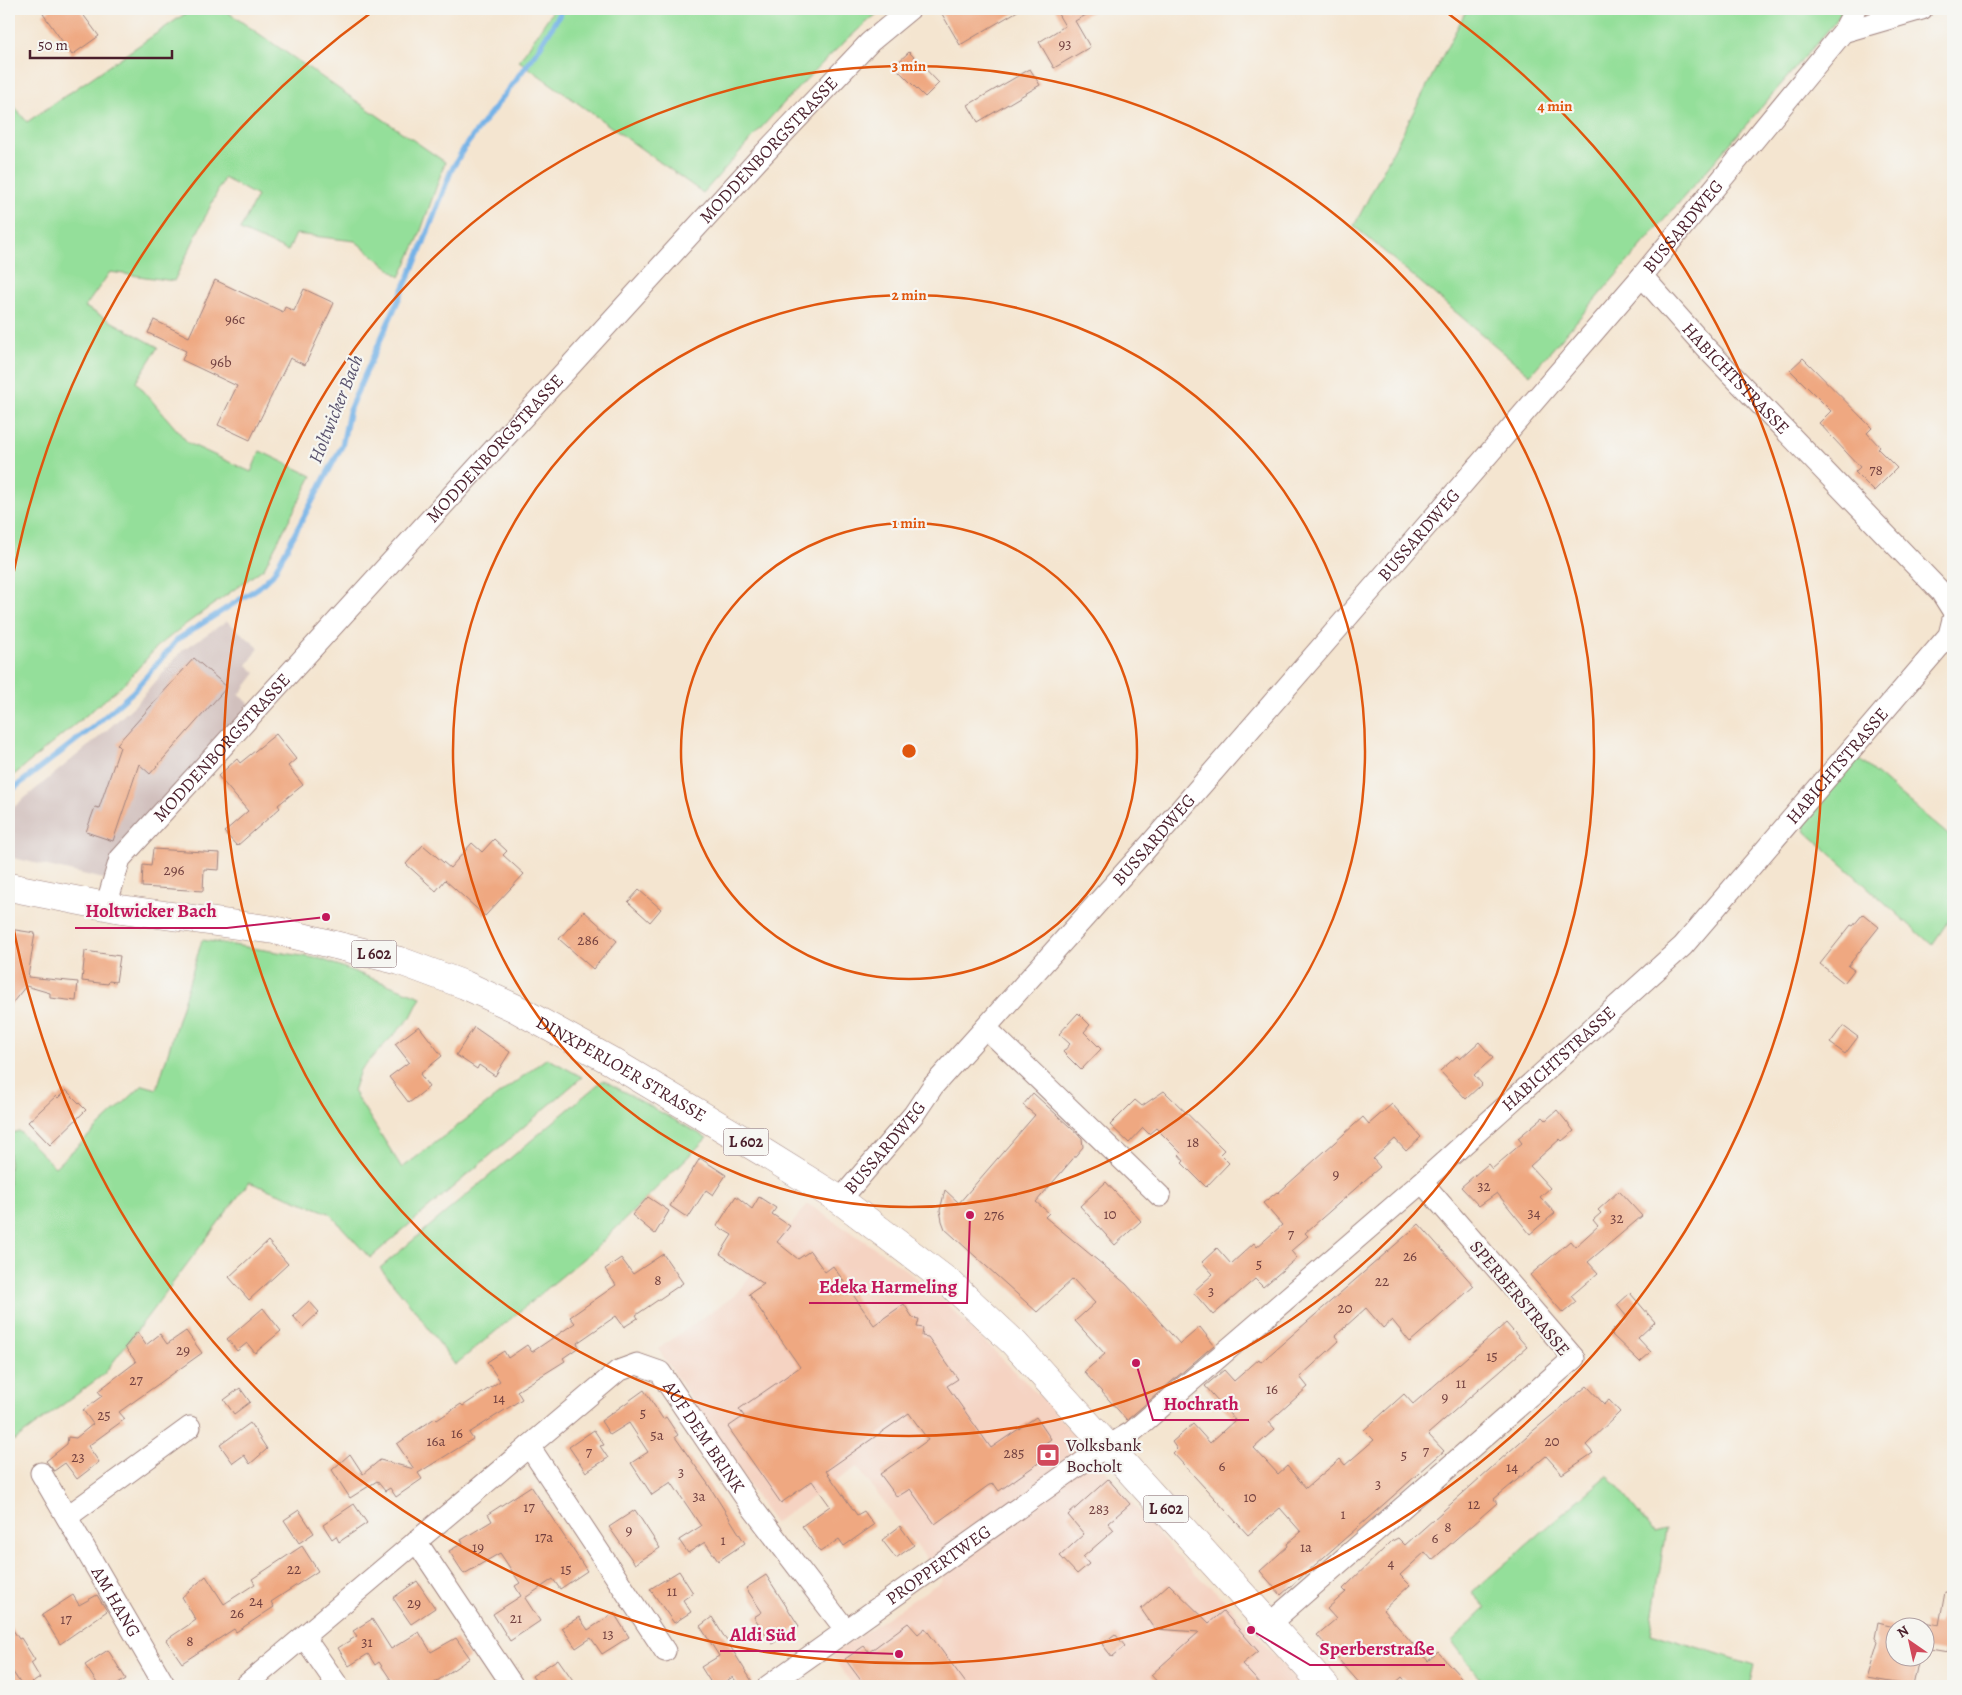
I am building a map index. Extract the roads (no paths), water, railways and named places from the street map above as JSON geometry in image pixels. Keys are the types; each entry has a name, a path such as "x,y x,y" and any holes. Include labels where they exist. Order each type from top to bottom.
{"main road":[{"name":"DINXPERLOER STRASSE","path":"9,887 106,906 274,930 400,961 465,985 515,1008 611,1061 840,1200 952,1285 1014,1343 1325,1686"}],"street":[{"name":"MODDENBORGSTRASSE","path":"106,906 120,859 752,167 870,42 910,9"},
{"name":"BUSSARDWEG","path":"840,1200 914,1114 933,1086 1159,834 1642,276 1843,32 1855,9"},
{"path":"1843,32 1922,9"},
{"name":"HABICHTSTRASSE","path":"1642,276 1706,348 1942,592 1953,611"},
{"name":"HABICHTSTRASSE","path":"1108,1446 1132,1432 1422,1182 1612,1013 1683,946 1949,635 1953,619"},
{"path":"986,1028 1160,1196"},
{"name":"SPERBERSTRASSE","path":"1269,1624 1574,1358 1422,1182"},
{"name":"AUF DEM BRINK","path":"246,1686 618,1371 637,1364 660,1372 751,1506 845,1629"},
{"path":"67,1517 190,1427"},
{"path":"529,1446 666,1651"},
{"name":"PROPPERTWEG","path":"768,1686 845,1629 1108,1446"},
{"name":"AM HANG","path":"41,1473 165,1686"},
{"path":"416,1541 514,1686"},
{"path":"304,1637 338,1686"}],"waterway":[{"name":"Holtwicker Bach","path":"9,792 92,728 135,690 178,639 258,588 273,574 342,446 350,408 422,247 451,171 464,148 536,53 563,9"}],"place":[{"name":"Holtwicker Bach","path":"326,917"},
{"name":"Edeka Harmeling","path":"970,1215"},
{"name":"Hochrath","path":"1136,1363"},
{"name":"Volksbank Bocholt","path":"1048,1455"},
{"name":"Sperberstraße","path":"1251,1630"},
{"name":"Aldi Süd","path":"899,1654"}]}
